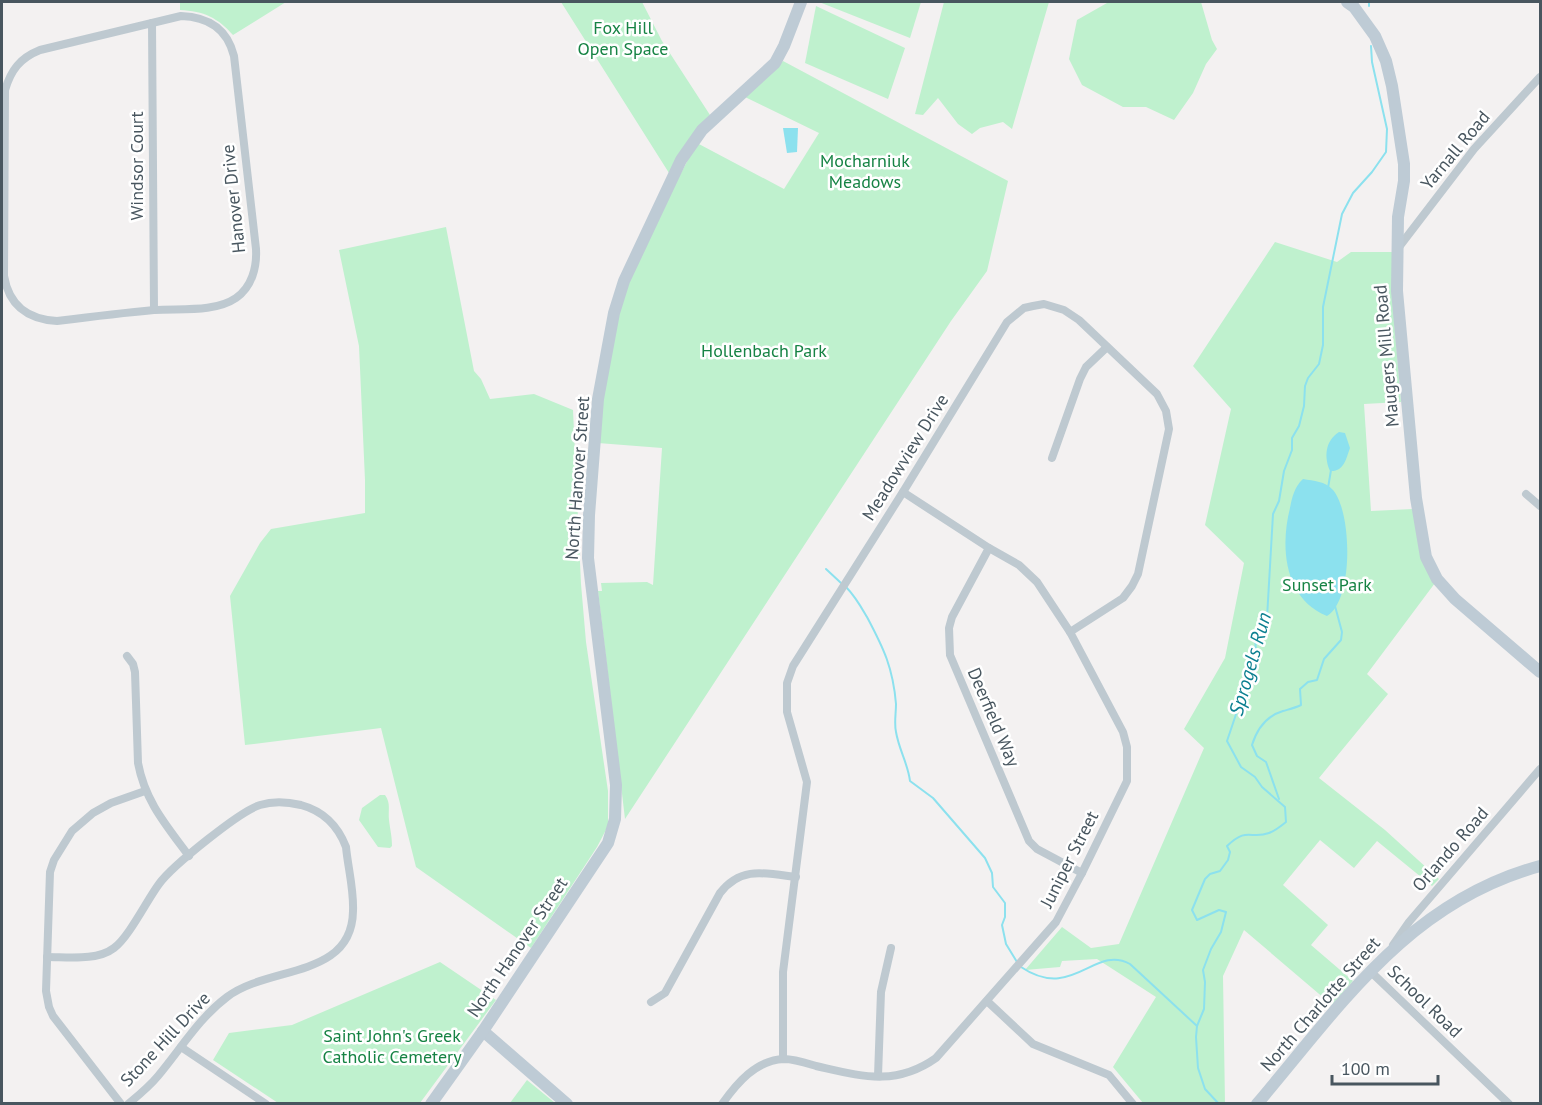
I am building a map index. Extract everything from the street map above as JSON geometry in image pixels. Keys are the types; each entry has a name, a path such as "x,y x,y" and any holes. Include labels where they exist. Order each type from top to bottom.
{"street":[{"name":"North Hanover Street","path":"431,1104 483,1031 608,843 615,819 616,785 588,558 589,506 598,399 619,295 644,236 681,160 702,130 775,63 801,2"},
{"name":"Maugers Mill Road","path":"1347,2 1354,7 1375,36 1386,61 1404,164 1404,181 1398,217 1397,291 1416,498 1426,557 1437,579 1455,599 1540,672"},
{"name":"Hanover Drive","path":"181,16 207,20 216,25 231,45 256,260 248,285 234,299 209,307 154,310 57,321 42,320 27,315 8,292 4,276 4,90 11,71 27,55 40,50 152,23 181,16"},
{"name":"Windsor Court","path":"152,23 154,310"},
{"name":"Yarnall Road","path":"1398,247 1474,149 1540,77"},
{"name":"Meadowview Drive","path":"783,1059 783,972 807,782 787,712 787,683 793,666 1007,322 1015,314 1044,304 1053,306 1079,320 1157,394 1166,411 1169,429 1138,574 1123,598 1070,632"},
{"path":"1052,458 1080,379 1086,367 1107,347"},
{"name":"Juniper Street","path":"783,1059 859,1076 878,1076 901,1075 919,1070 936,1058 1056,922 1127,781 1127,747 1124,732 1070,632 1037,582 1019,565 903,492"},
{"path":"1526,494 1540,506"},
{"name":"Deerfield Way","path":"989,548 952,617 949,628 950,655 1029,841 1037,849 1082,873"},
{"path":"127,656 135,672 138,763 145,791 151,804 189,856"},
{"name":"Orlando Road","path":"1388,953 1409,922 1540,769"},
{"path":"121,1104 53,1016 49,1007 46,991 50,872 72,831 93,813 111,803 145,791"},
{"name":"Stone Hill Drive","path":"47,957 92,956 114,948 169,872 250,809 280,802 304,806 321,813 330,820 343,839 353,909 351,928 344,943 333,955 319,964 269,977 240,988 212,1010 157,1078 128,1104"},
{"name":"North Charlotte Street","path":"1257,1104 1370,971 1417,927 1462,898 1504,878 1540,866"},
{"path":"651,1002 665,993 720,893 728,883 749,873 765,872 796,877"},
{"path":"878,1076 881,992 891,948"},
{"name":"School Road","path":"1370,971 1509,1104"},
{"path":"987,1001 1033,1044 1108,1075 1133,1104"},
{"path":"483,1031 567,1104"},
{"path":"181,1047 266,1104"},
{"path":"722,1104 736,1083 752,1071 764,1064 783,1059"}],"green space":[{"path":"180,2 286,2 233,35 210,16 180,10"},
{"name":"Fox Hill Open Space","path":"561,2 642,2 662,41 710,115 669,173"},
{"path":"819,2 921,2 910,38"},
{"path":"944,2 1049,2 1012,129 1003,122 980,128 972,134 958,124 938,98 923,115 915,114"},
{"path":"1201,2 1212,40 1217,49 1206,64 1193,93 1174,120 1146,107 1123,107 1082,85 1069,59 1077,20 1107,3"},
{"path":"816,6 905,48 888,99 805,63"},
{"name":"Hollenbach Park","path":"783,61 1008,181 987,271 951,321 625,819 598,591 602,591 601,583 647,582 653,585 662,448 598,443 604,392 620,307 644,242 697,143 784,189 819,133 745,97"},
{"path":"446,227 474,371 481,379 490,399 534,394 573,410 581,584 586,642 608,791 608,826 597,847 531,948 416,867 381,728 245,745 230,596 260,543 271,529 365,513 359,346 339,250"},
{"name":"Sunset Park","path":"1275,242 1337,262 1351,252 1393,252 1392,293 1401,402 1364,404 1371,511 1413,509 1435,583 1367,674 1388,694 1319,778 1385,830 1439,879 1432,886 1377,841 1354,868 1320,840 1283,885 1328,925 1311,945 1353,981 1332,1005 1244,930 1223,976 1225,1103 1143,1103 1113,1067 1156,997 1097,959 1062,961 1060,967 1025,970 1062,927 1091,948 1119,944 1204,748 1184,729 1225,658 1244,563 1205,525 1231,409 1193,366"},
{"path":"380,795 385,795 389,804 392,842 390,848 378,847 359,820 362,808"},
{"name":"Saint John's Greek Catholic Cemetery","path":"440,962 496,1000 420,1103 278,1103 213,1060 229,1033 292,1025"},
{"path":"527,1080 555,1103 510,1103"}],"water":[{"path":"783,128 798,128 797,152 787,153"},
{"path":"1339,432 1345,433 1350,448 1341,467 1330,471 1327,460 1328,445"},
{"path":"1303,479 1330,487 1339,501 1344,517 1347,535 1346,575 1336,607 1327,616 1313,608 1302,597 1294,585 1286,555 1287,523 1292,500 1294,492"}],"waterway":[{"name":"Sprogels Run","path":"1219,1104 1205,1089 1198,1068 1196,1037 1197,1026 1204,1009 1203,970 1221,932 1226,912 1219,910 1197,920 1192,910 1205,879 1210,874 1220,871 1228,860 1230,852 1227,846 1245,835 1269,833 1286,822 1285,807 1262,787 1255,777 1241,767 1227,741 1256,655 1255,633 1267,618 1273,514 1279,501 1284,471 1292,450 1292,438 1299,426 1304,406 1305,386 1319,364 1323,345 1323,307 1342,214 1353,193 1386,152 1387,129 1372,62 1371,46"},
{"path":"1328,488 1331,470"},
{"path":"826,569 841,583"},
{"path":"846,587 867,617 887,659 895,691 896,732 910,781 933,798 985,858 992,873 993,887 1005,903 1005,917 1002,925 1006,944 1017,962"},
{"path":"1279,799 1266,762 1257,756 1252,745 1267,720 1277,713 1301,705 1300,689 1308,682 1317,680 1324,659 1341,640 1342,632 1335,606"},
{"path":"1021,967 1039,976 1055,978 1069,976 1105,961 1117,960 1130,964 1197,1026"}],"park label":[{"name":"Mocharniuk Meadows","path":"865,170"}]}
